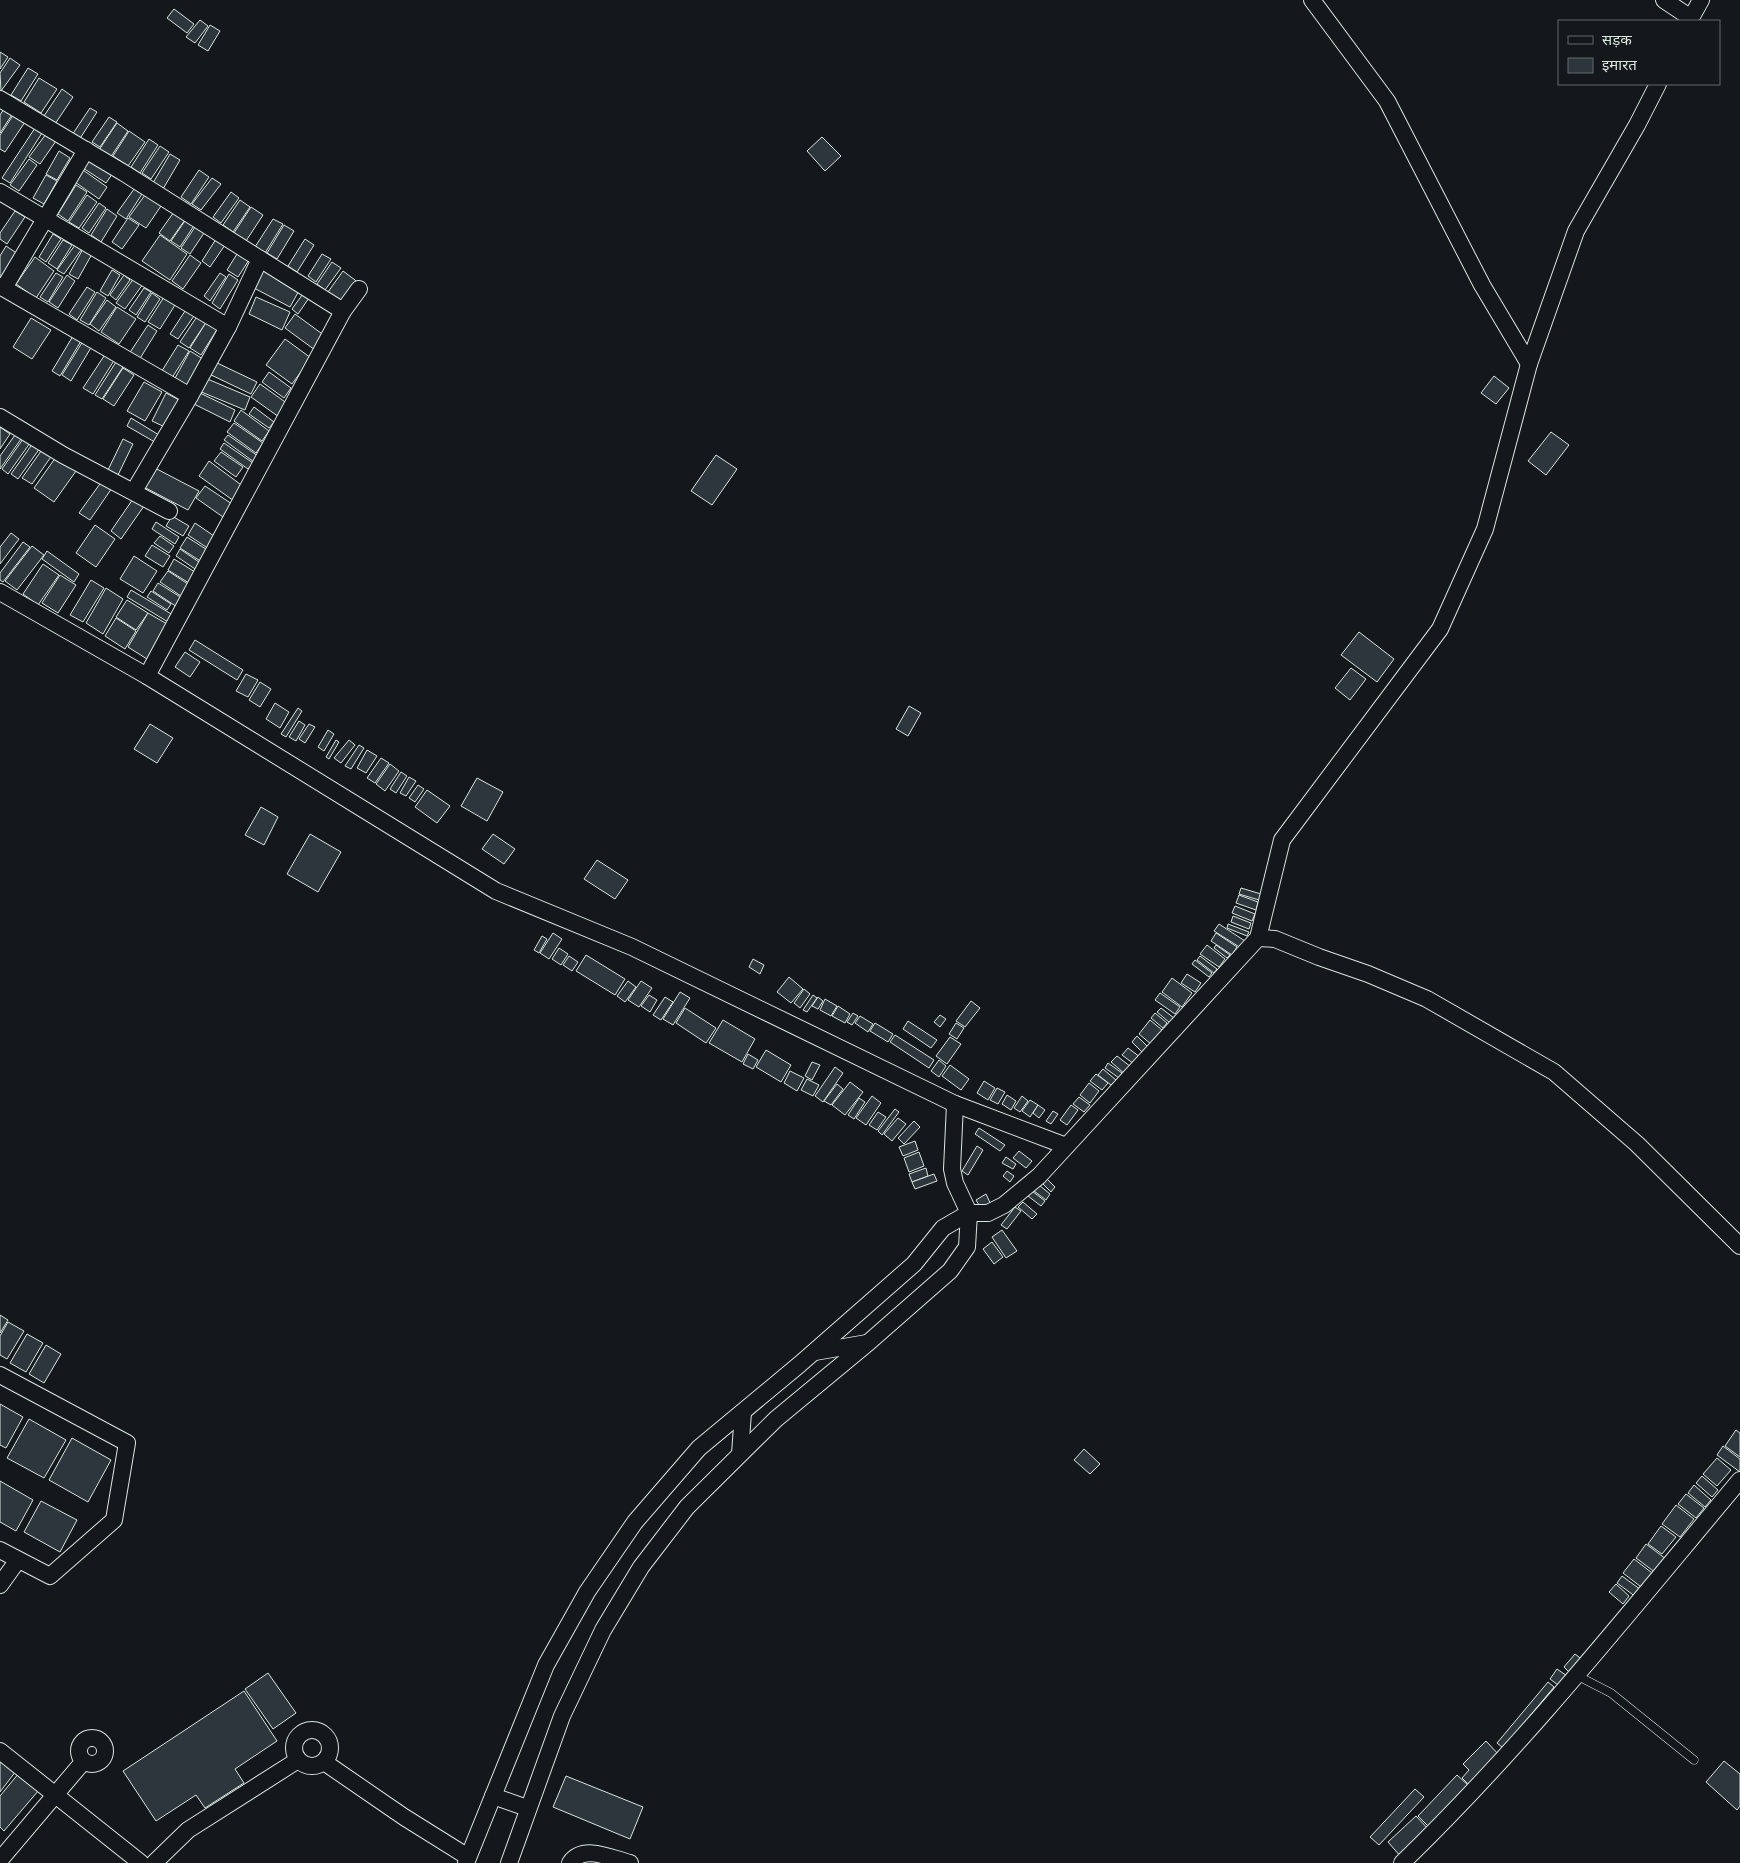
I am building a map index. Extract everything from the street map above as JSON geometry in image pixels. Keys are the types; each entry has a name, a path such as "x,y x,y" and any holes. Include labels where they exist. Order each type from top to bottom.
{"street":[{"path":"1312,0 1387,101 1482,285 1528,364"},
{"path":"1664,0 1690,20 1701,0"},
{"path":"324,1762 467,1860 546,1665 587,1592 635,1522 699,1448 783,1379 914,1264 943,1228 969,1213 988,1213 1004,1205 1039,1176 1258,938 1282,840 1440,629 1485,529 1528,364 1576,231 1637,125 1657,85"},
{"path":"0,99 86,150 342,311"},
{"path":"86,150 46,219 2,287 190,396"},
{"path":"0,192 228,328"},
{"path":"134,491 228,328 260,259"},
{"path":"146,676 342,311 359,289"},
{"path":"0,417 64,455 169,511"},
{"path":"0,592 146,676 496,891 632,947 955,1104 1066,1146"},
{"path":"1258,938 1274,938 1427,999 1554,1072 1637,1144 1740,1246"},
{"path":"509,1863 527,1808 562,1716 603,1630 636,1574 687,1507 740,1454 799,1398 869,1342 957,1262 967,1247 969,1213 955,1183 952,1169 955,1104"},
{"path":"814,1352 869,1342"},
{"path":"0,1375 126,1443 114,1520 50,1576 0,1550"},
{"path":"783,1379 799,1398"},
{"path":"740,1454 743,1412"},
{"path":"1402,1863 1440,1826 1576,1674 1740,1480"},
{"path":"0,1585 18,1560"},
{"path":"313,1729 319,1730 328,1738 330,1750 324,1762 311,1767 298,1760 295,1755 294,1743 301,1733 313,1729"},
{"path":"0,1750 141,1863"},
{"path":"154,1863 188,1830 298,1760"},
{"path":"0,1860 83,1762"},
{"path":"493,1796 527,1808"},
{"path":"570,1863 576,1855 585,1852 630,1863"}],"lane":[{"path":"1576,1674 1611,1693 1694,1760"}],"building":[{"path":"174,9 194,24 187,33 167,18"},
{"path":"200,20 208,26 195,43 186,37"},
{"path":"210,25 220,31 208,51 198,45"},
{"path":"0,52 8,57 0,69"},
{"path":"10,58 20,65 1,91 0,73"},
{"path":"28,68 38,74 21,101 11,95"},
{"path":"39,78 57,89 41,113 24,102"},
{"path":"62,89 73,97 55,124 44,116"},
{"path":"7,104 15,110 0,133 0,115"},
{"path":"90,108 97,112 79,140 72,135"},
{"path":"14,114 25,122 5,152 0,149 0,135"},
{"path":"109,117 117,122 100,147 92,142"},
{"path":"117,123 128,131 110,158 99,150"},
{"path":"35,128 42,133 10,183 2,178"},
{"path":"129,131 145,142 128,166 113,156"},
{"path":"46,134 56,141 40,164 29,157"},
{"path":"822,137 841,156 825,171 807,151"},
{"path":"149,139 158,145 140,173 131,167"},
{"path":"160,146 169,152 151,179 142,173"},
{"path":"59,151 70,158 57,180 46,174"},
{"path":"170,154 180,160 163,189 153,183"},
{"path":"92,155 115,170 106,183 83,168"},
{"path":"29,159 37,165 19,191 10,185"},
{"path":"83,170 107,187 99,199 75,182"},
{"path":"199,170 209,177 191,204 181,197"},
{"path":"46,175 57,181 44,204 33,198"},
{"path":"212,178 221,184 201,210 192,204"},
{"path":"76,185 87,192 68,221 58,214"},
{"path":"134,189 142,194 126,219 117,213"},
{"path":"231,192 239,198 221,223 213,217"},
{"path":"87,195 97,202 79,228 69,222"},
{"path":"145,195 161,206 146,228 129,217"},
{"path":"240,200 250,207 233,232 223,225"},
{"path":"99,203 106,208 89,233 82,228"},
{"path":"251,207 263,215 246,241 234,233"},
{"path":"107,209 117,216 101,242 91,235"},
{"path":"176,209 187,217 170,241 159,233"},
{"path":"15,211 25,217 7,244 0,239 0,233"},
{"path":"128,218 139,225 122,249 112,242"},
{"path":"187,218 195,224 180,247 171,241"},
{"path":"273,219 283,224 265,253 255,247"},
{"path":"197,224 206,230 190,254 181,248"},
{"path":"284,225 294,231 277,259 267,253"},
{"path":"53,234 61,239 46,262 39,257"},
{"path":"160,235 187,254 170,280 142,261"},
{"path":"218,236 227,242 210,267 202,261"},
{"path":"305,239 314,245 297,272 288,266"},
{"path":"63,240 72,245 57,269 48,263"},
{"path":"75,245 81,250 64,274 57,270"},
{"path":"6,246 18,254 0,279 0,256"},
{"path":"83,249 92,254 78,279 69,274"},
{"path":"237,254 249,260 238,277 227,270"},
{"path":"322,254 331,259 316,282 308,276"},
{"path":"190,255 201,263 183,289 172,281"},
{"path":"35,257 54,271 36,298 16,284"},
{"path":"332,262 341,268 325,290 317,284"},
{"path":"265,268 301,287 290,307 254,288"},
{"path":"112,270 120,275 108,296 100,291"},
{"path":"343,271 359,283 344,304 328,292"},
{"path":"56,273 63,277 48,302 40,297"},
{"path":"220,273 226,277 210,301 204,296"},
{"path":"229,274 238,280 220,309 212,303"},
{"path":"67,275 75,281 58,308 49,302"},
{"path":"124,275 130,280 116,300 110,295"},
{"path":"134,278 143,284 125,309 116,303"},
{"path":"87,287 95,292 77,320 69,314"},
{"path":"144,288 151,292 136,315 129,310"},
{"path":"305,291 311,295 298,314 292,309"},
{"path":"97,292 106,298 89,325 80,320"},
{"path":"152,293 160,299 145,322 137,317"},
{"path":"164,297 175,305 160,329 148,322"},
{"path":"256,297 290,312 282,330 249,314"},
{"path":"107,300 116,307 99,331 90,324"},
{"path":"117,307 136,319 119,344 101,332"},
{"path":"187,308 196,313 178,339 170,334"},
{"path":"295,314 325,336 315,350 285,328"},
{"path":"198,315 207,321 189,348 180,342"},
{"path":"31,318 51,330 32,359 13,347"},
{"path":"207,321 218,328 201,355 190,348"},
{"path":"148,325 157,331 139,360 129,354"},
{"path":"73,336 81,341 60,376 52,371"},
{"path":"285,339 311,358 292,384 266,365"},
{"path":"83,341 92,346 71,381 62,375"},
{"path":"178,345 189,351 170,381 160,374"},
{"path":"190,351 203,359 187,388 174,380"},
{"path":"106,353 115,359 93,394 83,388"},
{"path":"213,361 257,382 251,394 207,373"},
{"path":"116,362 123,367 102,399 95,395"},
{"path":"123,368 134,375 114,406 103,399"},
{"path":"269,372 291,388 284,398 262,382"},
{"path":"1494,376 1509,388 1496,404 1481,393"},
{"path":"205,378 250,397 245,410 199,391"},
{"path":"144,382 162,392 145,421 127,411"},
{"path":"260,384 288,404 279,417 251,397"},
{"path":"198,392 235,410 230,422 192,403"},
{"path":"166,393 181,401 167,428 152,421"},
{"path":"254,407 274,422 269,428 249,414"},
{"path":"241,410 269,431 262,441 234,421"},
{"path":"131,418 164,438 160,445 127,426"},
{"path":"234,423 263,443 256,453 227,432"},
{"path":"0,427 10,434 0,449"},
{"path":"1551,432 1569,445 1546,475 1528,461"},
{"path":"15,435 21,439 0,469 0,456"},
{"path":"228,435 258,456 254,462 224,440"},
{"path":"23,439 30,443 8,474 2,469"},
{"path":"123,439 133,444 118,475 108,470"},
{"path":"33,443 40,448 18,479 11,474"},
{"path":"224,443 253,463 248,469 220,449"},
{"path":"46,444 55,451 32,484 22,478"},
{"path":"221,452 243,467 236,477 214,461"},
{"path":"716,455 737,469 712,505 691,491"},
{"path":"56,457 76,471 54,502 34,488"},
{"path":"209,461 244,487 234,501 199,476"},
{"path":"153,467 199,491 188,510 142,486"},
{"path":"102,481 112,488 90,520 79,513"},
{"path":"205,486 232,504 223,517 196,498"},
{"path":"133,499 144,506 121,539 111,531"},
{"path":"172,516 189,526 183,536 166,526"},
{"path":"156,522 179,537 175,544 152,529"},
{"path":"195,523 217,538 209,549 188,535"},
{"path":"95,525 115,539 96,567 76,553"},
{"path":"11,533 19,539 0,564 0,547"},
{"path":"160,536 174,546 169,553 154,543"},
{"path":"187,537 209,551 202,562 180,548"},
{"path":"23,542 30,547 3,582 0,580 0,573"},
{"path":"152,545 170,556 163,567 145,556"},
{"path":"32,546 44,555 17,590 5,581"},
{"path":"180,549 202,564 198,571 176,556"},
{"path":"47,551 79,574 74,582 42,559"},
{"path":"134,556 157,571 143,593 120,579"},
{"path":"174,559 195,572 189,583 168,570"},
{"path":"43,564 59,575 38,605 23,594"},
{"path":"168,571 188,584 181,596 160,582"},
{"path":"60,575 76,585 58,613 42,603"},
{"path":"91,580 104,588 83,622 70,615"},
{"path":"158,583 182,598 177,607 153,591"},
{"path":"106,588 123,599 103,634 86,623"},
{"path":"131,590 173,615 168,622 127,597"},
{"path":"151,591 171,604 167,610 147,597"},
{"path":"127,600 148,613 136,630 116,617"},
{"path":"148,613 167,624 147,659 128,647"},
{"path":"116,618 136,631 125,649 105,636"},
{"path":"1359,632 1394,659 1377,682 1341,655"},
{"path":"195,640 243,670 237,680 189,650"},
{"path":"185,652 200,662 190,677 175,667"},
{"path":"1351,668 1366,679 1350,700 1335,688"},
{"path":"246,674 258,680 248,697 236,691"},
{"path":"260,682 271,689 260,707 249,700"},
{"path":"275,703 289,712 280,728 266,719"},
{"path":"909,706 921,713 908,736 896,729"},
{"path":"298,708 302,711 286,737 281,734"},
{"path":"299,721 305,725 296,741 289,737"},
{"path":"150,724 173,738 157,763 134,749"},
{"path":"309,724 315,727 305,743 299,739"},
{"path":"328,730 334,734 324,751 318,747"},
{"path":"336,740 339,742 329,759 326,757"},
{"path":"349,740 355,745 341,763 334,758"},
{"path":"359,745 364,748 351,769 345,766"},
{"path":"367,750 377,756 366,773 357,768"},
{"path":"381,758 389,763 375,783 367,778"},
{"path":"390,764 399,771 385,791 376,784"},
{"path":"401,772 407,776 396,793 390,789"},
{"path":"409,777 416,781 406,796 400,793"},
{"path":"477,778 503,792 487,821 461,806"},
{"path":"418,785 424,789 415,802 409,798"},
{"path":"427,790 450,806 437,823 415,807"},
{"path":"261,807 278,817 264,845 245,835"},
{"path":"310,834 341,852 318,892 287,874"},
{"path":"493,834 515,849 504,864 482,849"},
{"path":"597,860 628,880 615,899 584,879"},
{"path":"1241,888 1261,894 1259,900 1239,894"},
{"path":"1239,895 1258,902 1256,910 1236,903"},
{"path":"1235,906 1255,914 1252,921 1232,913"},
{"path":"1233,916 1251,923 1249,929 1231,922"},
{"path":"1219,924 1245,941 1241,948 1214,931"},
{"path":"1228,924 1249,932 1247,936 1227,928"},
{"path":"553,933 562,939 549,959 540,953"},
{"path":"1216,933 1237,947 1232,955 1211,941"},
{"path":"542,936 547,939 539,953 534,950"},
{"path":"1207,945 1225,959 1219,967 1200,954"},
{"path":"1216,945 1230,955 1227,958 1214,948"},
{"path":"559,948 568,954 561,965 552,959"},
{"path":"586,955 625,979 615,995 576,971"},
{"path":"569,956 578,962 572,971 563,965"},
{"path":"1200,956 1217,969 1214,973 1197,960"},
{"path":"753,959 764,965 760,974 749,967"},
{"path":"1195,960 1212,973 1209,977 1192,964"},
{"path":"1187,974 1201,983 1195,992 1181,983"},
{"path":"789,977 803,989 791,1003 777,992"},
{"path":"1172,978 1192,993 1182,1007 1162,992"},
{"path":"628,981 636,987 625,1002 617,996"},
{"path":"641,981 652,988 639,1007 628,1000"},
{"path":"804,989 810,994 800,1008 794,1003"},
{"path":"680,992 690,998 673,1025 663,1019"},
{"path":"1160,993 1180,1007 1175,1014 1155,1000"},
{"path":"649,995 657,1000 650,1012 641,1006"},
{"path":"813,995 817,998 807,1012 803,1010"},
{"path":"665,997 673,1002 661,1020 653,1015"},
{"path":"818,997 823,1001 818,1009 812,1006"},
{"path":"825,999 837,1006 831,1016 820,1010"},
{"path":"971,1001 980,1008 965,1027 956,1021"},
{"path":"838,1006 850,1014 845,1023 832,1016"},
{"path":"685,1008 716,1028 706,1043 676,1023"},
{"path":"1161,1008 1174,1018 1170,1023 1157,1012"},
{"path":"853,1013 858,1016 852,1025 847,1022"},
{"path":"1155,1013 1167,1023 1163,1028 1151,1018"},
{"path":"940,1015 946,1019 940,1027 934,1022"},
{"path":"860,1016 873,1024 868,1032 855,1023"},
{"path":"723,1020 755,1039 742,1062 709,1043"},
{"path":"1150,1020 1162,1030 1151,1044 1139,1034"},
{"path":"908,1021 937,1040 931,1048 903,1029"},
{"path":"875,1023 893,1034 888,1042 870,1031"},
{"path":"956,1023 964,1028 957,1039 949,1034"},
{"path":"895,1035 934,1060 929,1068 890,1042"},
{"path":"1137,1036 1149,1048 1144,1054 1132,1042"},
{"path":"950,1037 961,1044 947,1064 936,1056"},
{"path":"1128,1048 1140,1057 1134,1064 1122,1055"},
{"path":"766,1050 791,1065 781,1082 756,1067"},
{"path":"748,1054 758,1060 753,1069 743,1064"},
{"path":"1117,1056 1131,1067 1125,1074 1111,1062"},
{"path":"939,1060 946,1066 939,1077 931,1071"},
{"path":"812,1062 820,1065 812,1080 805,1076"},
{"path":"1108,1063 1122,1073 1119,1078 1105,1068"},
{"path":"950,1065 969,1079 961,1090 942,1076"},
{"path":"835,1067 843,1073 823,1102 815,1096"},
{"path":"1103,1069 1116,1080 1111,1085 1098,1075"},
{"path":"790,1071 804,1078 797,1091 784,1083"},
{"path":"1096,1074 1108,1083 1102,1090 1090,1081"},
{"path":"807,1079 819,1085 813,1096 801,1090"},
{"path":"984,1081 995,1088 988,1100 977,1093"},
{"path":"850,1082 863,1092 845,1115 832,1105"},
{"path":"1089,1083 1099,1091 1090,1103 1080,1095"},
{"path":"837,1084 843,1089 831,1105 824,1101"},
{"path":"997,1088 1005,1092 998,1104 990,1100"},
{"path":"1007,1095 1016,1101 1011,1110 1002,1104"},
{"path":"872,1096 881,1103 866,1125 856,1118"},
{"path":"1022,1096 1028,1101 1020,1112 1014,1108"},
{"path":"1079,1097 1090,1105 1084,1112 1073,1104"},
{"path":"859,1098 865,1102 854,1119 848,1115"},
{"path":"1030,1100 1038,1105 1030,1117 1022,1111"},
{"path":"1038,1105 1045,1110 1039,1118 1033,1113"},
{"path":"1071,1105 1078,1110 1067,1125 1060,1120"},
{"path":"895,1109 899,1112 882,1135 878,1131"},
{"path":"1053,1111 1058,1114 1051,1124 1046,1121"},
{"path":"878,1112 886,1117 877,1130 869,1125"},
{"path":"898,1118 906,1124 892,1141 884,1134"},
{"path":"914,1121 920,1127 904,1144 898,1138"},
{"path":"979,1128 1005,1145 1000,1151 975,1134"},
{"path":"915,1141 918,1150 903,1156 899,1147"},
{"path":"977,1146 983,1150 968,1175 962,1171"},
{"path":"1019,1151 1032,1161 1026,1168 1013,1158"},
{"path":"919,1152 924,1166 909,1172 904,1158"},
{"path":"1006,1157 1016,1164 1013,1169 1002,1163"},
{"path":"926,1168 928,1176 912,1182 909,1174"},
{"path":"1007,1171 1014,1176 1010,1182 1003,1176"},
{"path":"934,1174 937,1181 915,1189 912,1182"},
{"path":"1047,1179 1055,1187 1051,1192 1043,1184"},
{"path":"1039,1185 1050,1194 1046,1200 1034,1191"},
{"path":"1032,1191 1045,1201 1041,1206 1028,1196"},
{"path":"986,1194 992,1207 983,1212 976,1200"},
{"path":"1023,1202 1037,1214 1032,1219 1018,1207"},
{"path":"1015,1207 1021,1211 1007,1229 1001,1225"},
{"path":"1002,1230 1017,1251 1006,1258 992,1237"},
{"path":"992,1242 1003,1257 994,1264 983,1249"},
{"path":"0,1315 8,1320 0,1333"},
{"path":"8,1322 24,1331 7,1359 0,1355 0,1336"},
{"path":"27,1334 43,1343 26,1372 10,1363"},
{"path":"46,1345 61,1354 44,1383 29,1374"},
{"path":"0,1404 23,1417 6,1448 0,1445"},
{"path":"29,1419 66,1440 44,1478 7,1458"},
{"path":"1736,1430 1740,1433 1740,1457 1725,1446"},
{"path":"72,1438 111,1460 88,1502 49,1480"},
{"path":"1723,1446 1740,1459 1740,1472 1717,1455"},
{"path":"1084,1449 1100,1464 1090,1474 1074,1460"},
{"path":"1717,1458 1731,1470 1717,1486 1703,1474"},
{"path":"1702,1476 1718,1490 1712,1497 1696,1483"},
{"path":"0,1481 33,1500 16,1531 0,1522"},
{"path":"1694,1485 1711,1500 1705,1507 1688,1493"},
{"path":"1686,1494 1704,1508 1696,1518 1678,1504"},
{"path":"41,1501 77,1520 60,1552 24,1532"},
{"path":"1676,1505 1694,1519 1680,1537 1662,1524"},
{"path":"1661,1526 1676,1537 1662,1554 1648,1544"},
{"path":"1646,1544 1666,1559 1656,1573 1636,1558"},
{"path":"1634,1559 1656,1576 1645,1590 1623,1573"},
{"path":"1622,1576 1641,1590 1636,1597 1617,1583"},
{"path":"1616,1584 1629,1596 1623,1604 1609,1592"},
{"path":"1575,1654 1584,1661 1572,1675 1564,1667"},
{"path":"1557,1669 1570,1678 1562,1688 1550,1679"},
{"path":"268,1673 296,1713 273,1729 245,1689"},
{"path":"1548,1682 1554,1687 1503,1748 1497,1743"},
{"path":"244,1691 277,1741 235,1769 244,1783 205,1808 196,1795 156,1821 123,1771"},
{"path":"1486,1741 1499,1755 1469,1785 1462,1778 1469,1770 1463,1764"},
{"path":"0,1759 16,1771 0,1792"},
{"path":"1724,1761 1740,1774 1740,1806 1737,1810 1706,1782"},
{"path":"19,1773 39,1790 4,1831 0,1827 0,1796"},
{"path":"1457,1775 1470,1787 1431,1829 1418,1816"},
{"path":"566,1776 643,1807 630,1839 553,1807"},
{"path":"1415,1789 1424,1797 1379,1845 1370,1837"},
{"path":"1416,1816 1431,1832 1402,1858 1388,1842"}]}
